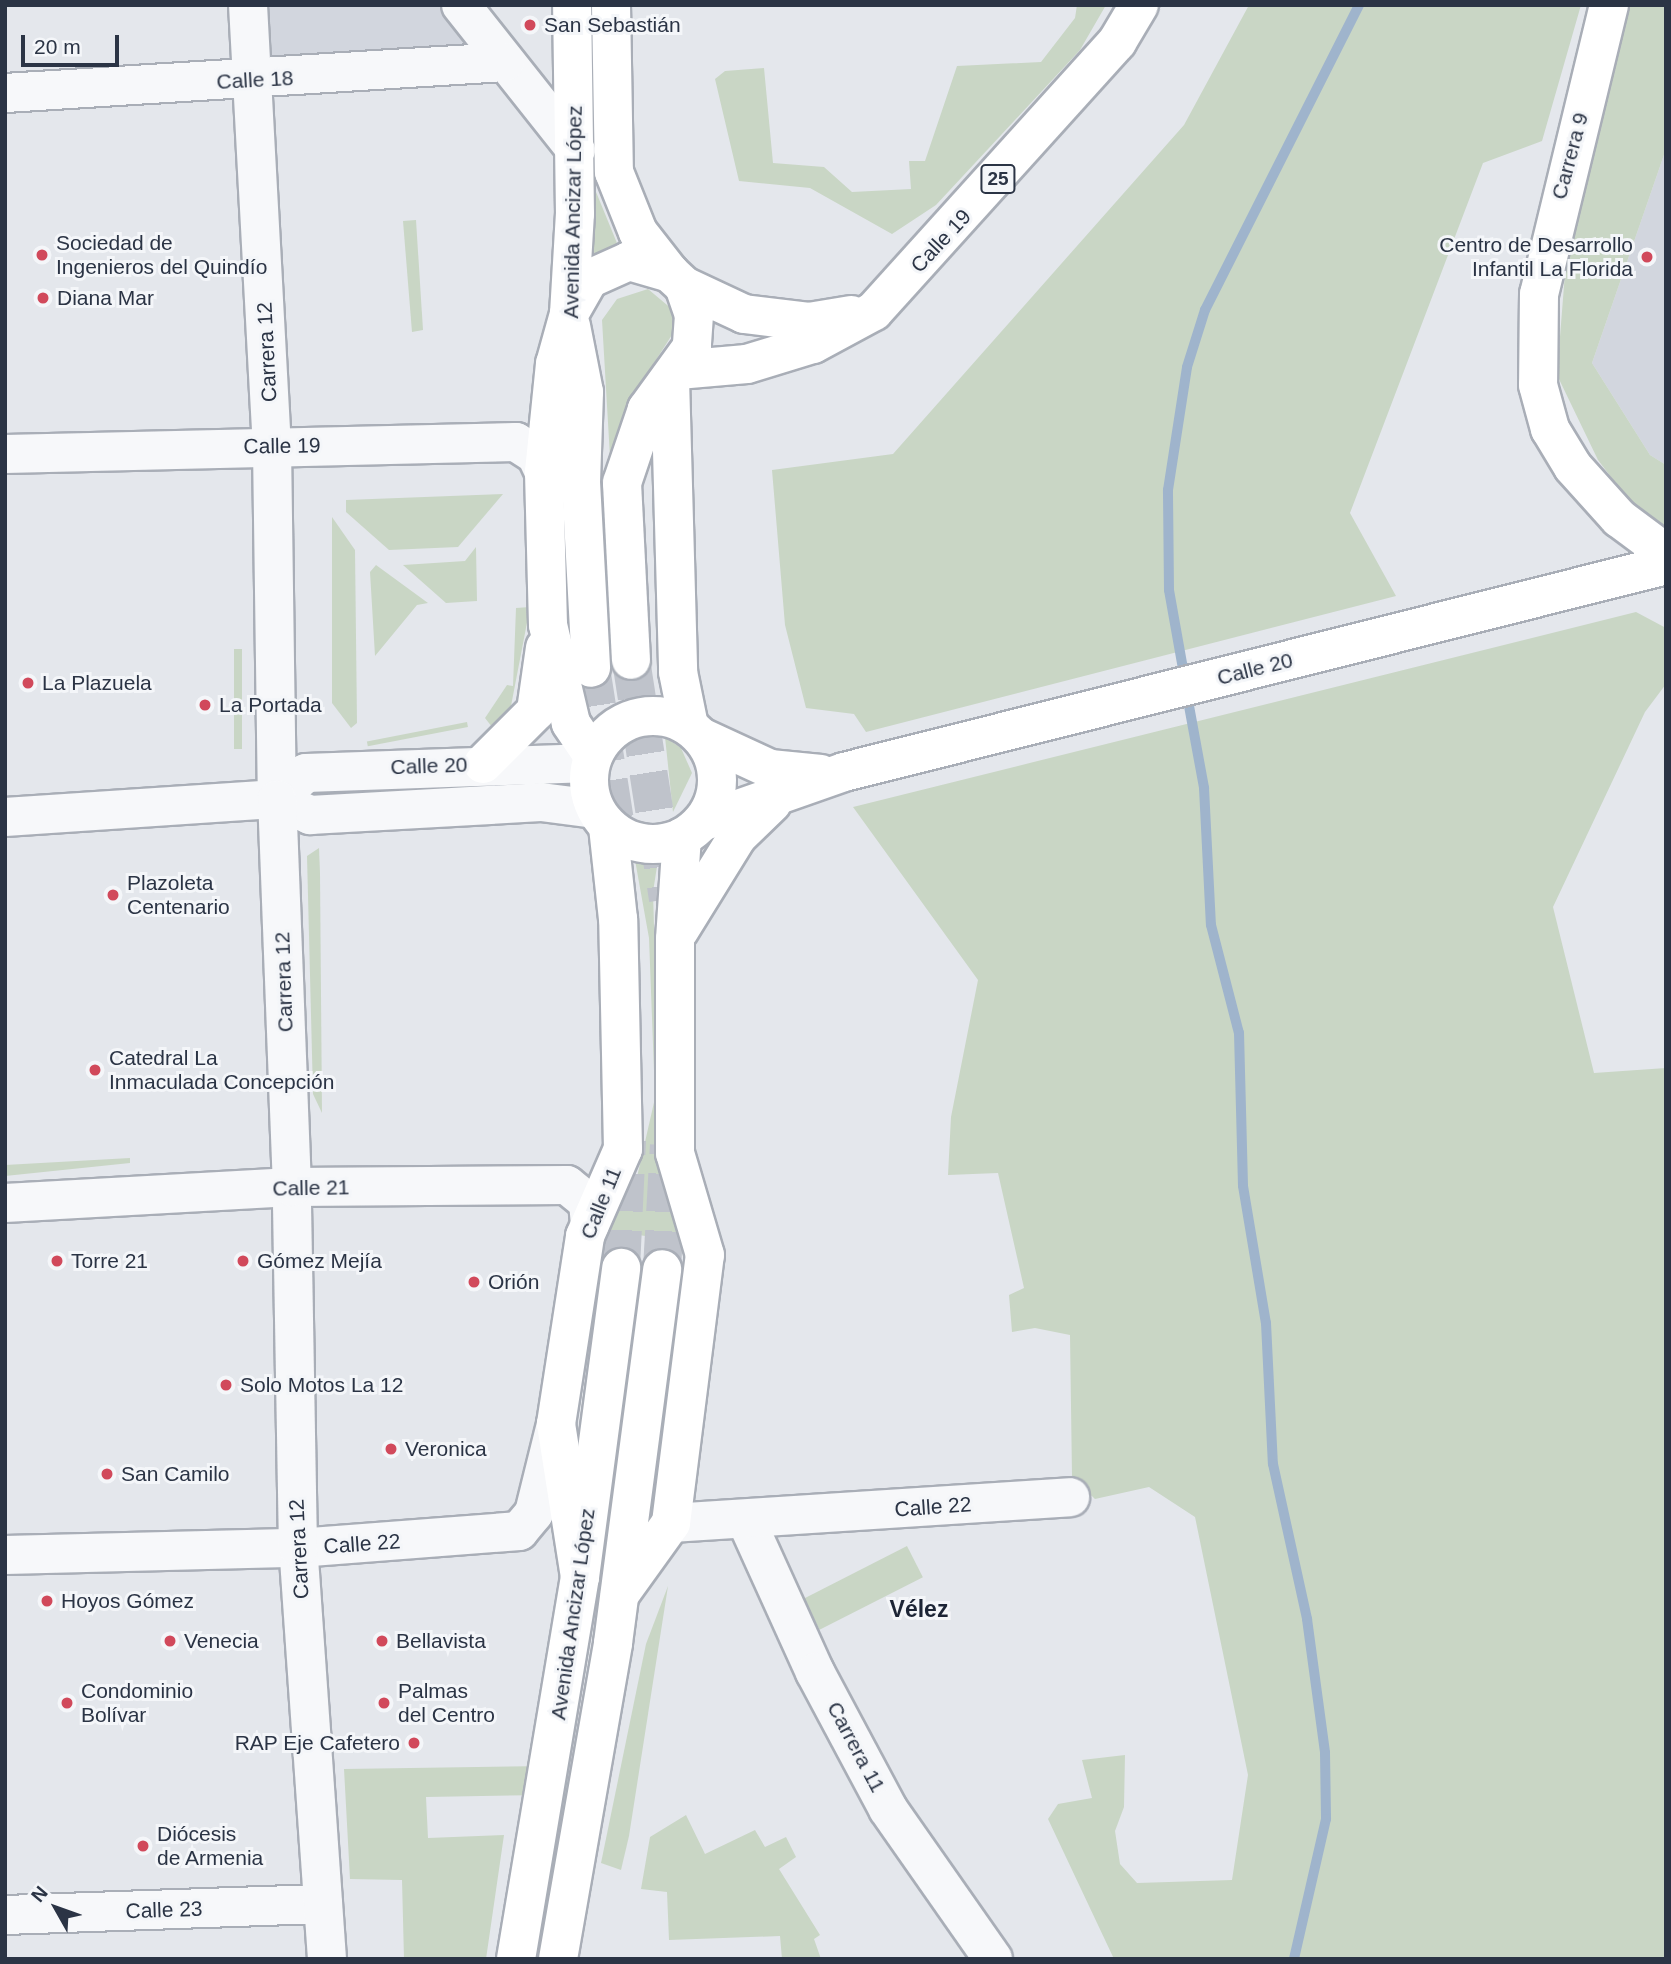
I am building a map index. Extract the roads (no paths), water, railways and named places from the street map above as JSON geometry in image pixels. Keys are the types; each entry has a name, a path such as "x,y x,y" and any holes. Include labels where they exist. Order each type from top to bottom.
{"main road":[{"name":"Avenida Ancizar López","path":"572,5 576,150 569,314 584,393 581,482 591,668"},
{"name":"Avenida Ancizar López","path":"611,5 614,172 638,232 677,279 694,315 692,347 647,409 622,484 631,660"},
{"name":"Calle 19","path":"674,375 747,364 787,352 874,312 1117,42 1139,5"},
{"name":"Carrera 9","path":"1609,5 1539,294 1538,385 1550,429 1573,467 1619,518 1666,553"},
{"path":"483,764 536,711 548,625 544,472 555,364 569,314 589,279 612,265 645,263 744,314 809,322 874,312"},
{"path":"620,1594 670,1523 705,1255 675,1153 675,939 693,829 717,785 696,732 678,672 674,375"},
{"name":"Calle 20","path":"693,829 844,772 1666,565"},
{"path":"548,625 571,723 592,760 602,818 652,845 693,829"},
{"path":"592,760 612,729 642,716 696,732"},
{"name":"Calle 20","path":"696,732 770,769 844,772"},
{"path":"675,939 702,885 737,837 780,795"},
{"name":"Calle 11","path":"580,1577 556,1424 590,1224 623,1149 618,919 602,818"},
{"name":"Avenida Ancizar López","path":"516,1959 580,1577 621,1268"},
{"name":"Avenida Ancizar López","path":"558,1959 620,1594 662,1269"}],"street":[{"name":"Carrera 12","path":"247,5 272,447 277,799 292,1187 298,1548 327,1959"},
{"path":"461,5 576,150"},
{"name":"Calle 18","path":"5,93 252,80 505,62"},
{"name":"Calle 19","path":"5,454 516,442 536,455 544,472"},
{"name":"Calle 20","path":"277,799 306,773 592,760"},
{"name":"Calle 20","path":"5,817 277,799 310,814 541,802 602,818"},
{"name":"Calle 21","path":"5,1203 292,1187 567,1185 588,1202 590,1224"},
{"name":"Calle 22","path":"5,1555 298,1548 519,1531 534,1513 556,1424"},
{"name":"Calle 22","path":"670,1523 1070,1497"},
{"name":"Carrera 11","path":"746,1520 815,1672 888,1809 993,1959"},
{"name":"Calle 23","path":"5,1915 323,1904"}],"waterway":[{"path":"1185,680 1169,590 1168,490 1187,367 1205,310 1359,5"},
{"path":"1187,695 1204,788 1211,925 1239,1033 1243,1186 1266,1323 1273,1464 1307,1619 1325,1753 1326,1819 1294,1959"}],"tunnel":[{"path":"631,660 668,899"},
{"path":"591,668 621,860"},
{"path":"621,1268 627,1140"},
{"path":"662,1269 669,1145"}],"place":[{"name":"San Sebastián","path":"530,25"},
{"name":"Sociedad de Ingenieros del Quindío","path":"42,255"},
{"name":"Centro de Desarrollo Infantil La Florida","path":"1647,257"},
{"name":"Diana Mar","path":"43,298"},
{"name":"La Plazuela","path":"28,683"},
{"name":"La Portada","path":"205,705"},
{"name":"Plazoleta Centenario","path":"113,895"},
{"name":"Catedral La Inmaculada Concepción","path":"95,1070"},
{"name":"Torre 21","path":"57,1261"},
{"name":"Gómez Mejía","path":"243,1261"},
{"name":"Orión","path":"474,1282"},
{"name":"Solo Motos La 12","path":"226,1385"},
{"name":"Veronica","path":"391,1449"},
{"name":"San Camilo","path":"107,1474"},
{"name":"Hoyos Gómez","path":"47,1601"},
{"name":"Venecia","path":"170,1641"},
{"name":"Bellavista","path":"382,1641"},
{"name":"Condominio Bolívar","path":"67,1703"},
{"name":"Palmas del Centro","path":"384,1703"},
{"name":"RAP Eje Cafetero","path":"414,1743"},
{"name":"Diócesis de Armenia","path":"143,1846"}],"district":[{"name":"Vélez","path":"919,1609"}]}
